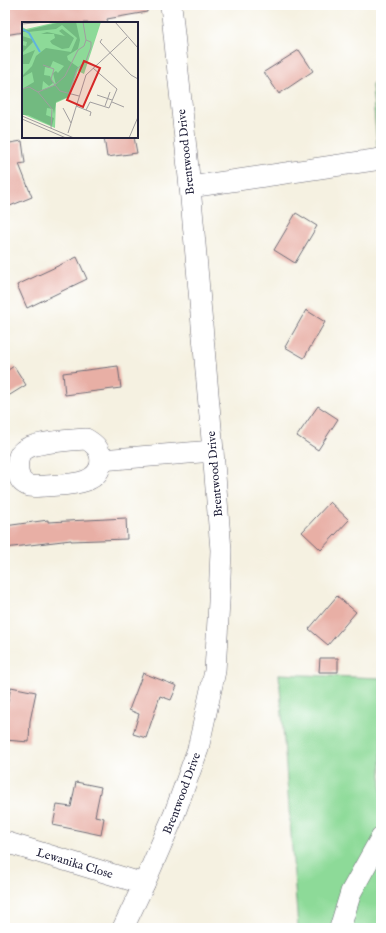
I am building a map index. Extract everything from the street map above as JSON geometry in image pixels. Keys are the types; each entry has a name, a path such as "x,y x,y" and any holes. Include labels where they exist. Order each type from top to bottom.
{"street":[{"name":"Brentwood Drive","path":"123,928 174,815 198,749 215,671 221,550 190,187 171,5"},
{"path":"190,187 381,159"},
{"path":"100,460 213,451"},
{"path":"340,928 351,892 381,838"},
{"name":"Lewanika Close","path":"5,842 144,884"}],"green space":[{"path":"381,77 381,191 372,85"},
{"path":"279,674 381,678 381,928 298,928"}],"building":[{"path":"5,5 147,5 147,12 107,19 108,22 22,22 22,32 5,35"},
{"path":"299,50 313,71 279,94 264,72"},
{"path":"5,132 10,143 22,141 25,163 19,164 32,197 5,208"},
{"path":"104,138 134,138 137,153 107,157"},
{"path":"296,213 317,226 295,263 274,250"},
{"path":"77,257 87,279 27,308 17,285"},
{"path":"306,310 325,322 304,358 285,347"},
{"path":"14,366 26,385 5,398 5,372"},
{"path":"118,366 121,388 65,395 63,373"},
{"path":"318,406 338,419 318,450 297,436"},
{"path":"330,502 349,520 321,550 302,532"},
{"path":"126,518 127,539 71,540 5,548 5,526 48,520 48,522"},
{"path":"337,596 356,612 328,645 309,629"},
{"path":"320,658 338,658 338,672 319,672"},
{"path":"143,673 177,686 171,700 160,696 146,738 133,734 139,714 129,710"},
{"path":"11,687 36,692 30,721 29,742 5,740 5,715"},
{"path":"76,782 101,787 95,816 104,818 101,835 53,825 57,805 71,807"}]}
